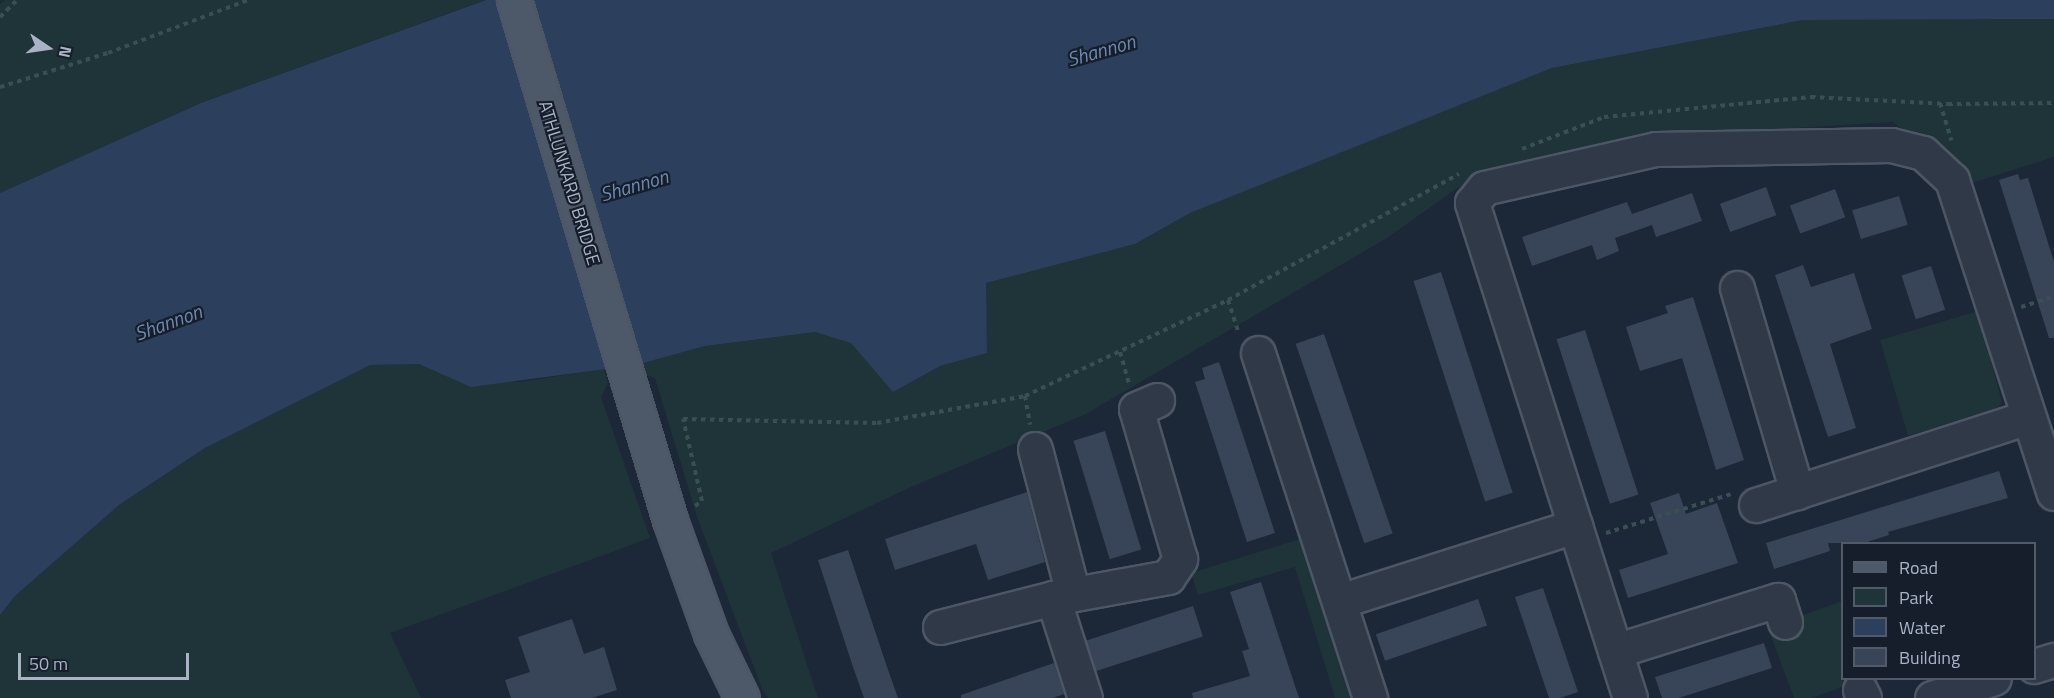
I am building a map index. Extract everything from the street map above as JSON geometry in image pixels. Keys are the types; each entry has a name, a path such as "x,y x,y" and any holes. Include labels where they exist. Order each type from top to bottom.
{"main road":[{"name":"ATHLUNKARD BRIDGE","path":"514,0 670,520 711,634 742,698"}],"street":[{"path":"1630,698 1472,203 1484,188 1656,149 1891,145 1923,153 1952,180 2026,418 2054,493"},
{"path":"1737,288 1797,492"},
{"path":"1258,353 1370,698"},
{"path":"939,627 1063,596 1168,577 1180,559 1137,408"},
{"path":"1756,505 2026,418"},
{"path":"1035,449 1085,698"},
{"path":"1340,601 1577,534"},
{"path":"1615,651 1778,600 1785,622"},
{"path":"2036,665 2054,660"},
{"path":"1932,698 1988,680"}],"path":[{"path":"0,17 17,0"},
{"path":"0,87 108,53 248,0"},
{"path":"1518,151 1604,117 1811,97 1948,104 2054,103"},
{"path":"670,520 702,501 683,419 877,423 1025,396 1228,300 1464,172"},
{"path":"1996,316 2054,296"},
{"path":"1228,300 1243,344 1258,353"},
{"path":"1577,534 1737,492 1756,505"}],"green space":[{"path":"5,0 485,0 201,103 0,193 0,4"},
{"path":"2054,19 2054,157 1972,183 1893,122 1663,136 1564,155 1459,187 1387,238 1086,414 911,487 771,553 818,698 768,698 763,691 697,517 655,378 643,374 636,365 705,346 815,332 851,342 893,392 940,366 987,353 985,283 1135,244 1190,213 1552,68 1803,20"},
{"path":"1978,311 2002,403 1997,408 1908,436 1880,340"},
{"path":"419,364 518,382 604,369 608,383 601,397 650,538 390,633 421,698 0,698 0,615 15,596 119,505 205,448 302,397 370,365"},
{"path":"1300,539 1352,698 1335,698 1295,567 1198,595 1191,573"},
{"path":"1841,601 1841,680 1862,680 1811,698 1794,698 1768,628"}],"water":[{"name":"Shannon","path":"486,0 2054,0 2054,19 1803,20 1552,68 1190,213 1135,244 986,283 987,353 940,366 893,392 851,343 815,332 705,346 636,365 471,387 419,364 370,365 205,448 119,505 15,596 0,615 0,193 201,103"}],"building":[{"path":"2018,174 2020,180 2028,178 2054,262 2054,338 2049,338 1999,180"},
{"path":"1766,187 1776,215 1730,232 1720,204"},
{"path":"1835,189 1845,217 1800,234 1790,205"},
{"path":"1692,193 1702,221 1656,237 1652,225 1615,238 1619,251 1597,260 1592,245 1532,266 1522,237 1627,202 1632,214"},
{"path":"1899,196 1908,225 1861,239 1852,210"},
{"path":"1803,265 1811,287 1854,273 1872,329 1830,344 1856,428 1828,437 1775,275"},
{"path":"1931,266 1945,310 1916,319 1902,276"},
{"path":"1441,272 1513,493 1485,502 1413,281"},
{"path":"1693,297 1744,460 1716,470 1682,358 1640,371 1626,327 1668,313 1665,306"},
{"path":"1585,330 1638,495 1610,504 1556,339"},
{"path":"1324,334 1393,534 1364,543 1296,344"},
{"path":"1219,362 1275,533 1247,542 1195,382 1205,379 1202,368"},
{"path":"1105,431 1141,550 1110,559 1073,441"},
{"path":"1999,471 2008,498 1888,532 1889,535 1867,542 1828,543 1830,551 1774,569 1766,543"},
{"path":"1027,492 1045,562 988,580 976,544 895,570 885,539"},
{"path":"1679,493 1686,514 1717,503 1738,563 1628,598 1619,570 1668,554 1650,503"},
{"path":"848,550 898,698 864,698 853,667 818,560"},
{"path":"1261,582 1299,698 1193,698 1192,693 1250,676 1242,651 1249,649 1230,592"},
{"path":"1543,588 1578,692 1560,698 1549,698 1515,597"},
{"path":"1478,599 1487,625 1385,661 1376,634"},
{"path":"1193,606 1203,636 1096,671 1086,641"},
{"path":"572,619 584,654 604,647 617,690 592,698 511,698 505,680 530,672 518,637"},
{"path":"1764,643 1772,668 1679,698 1662,698 1655,677"},
{"path":"1054,663 1064,694 1053,698 961,698 961,695"}]}
